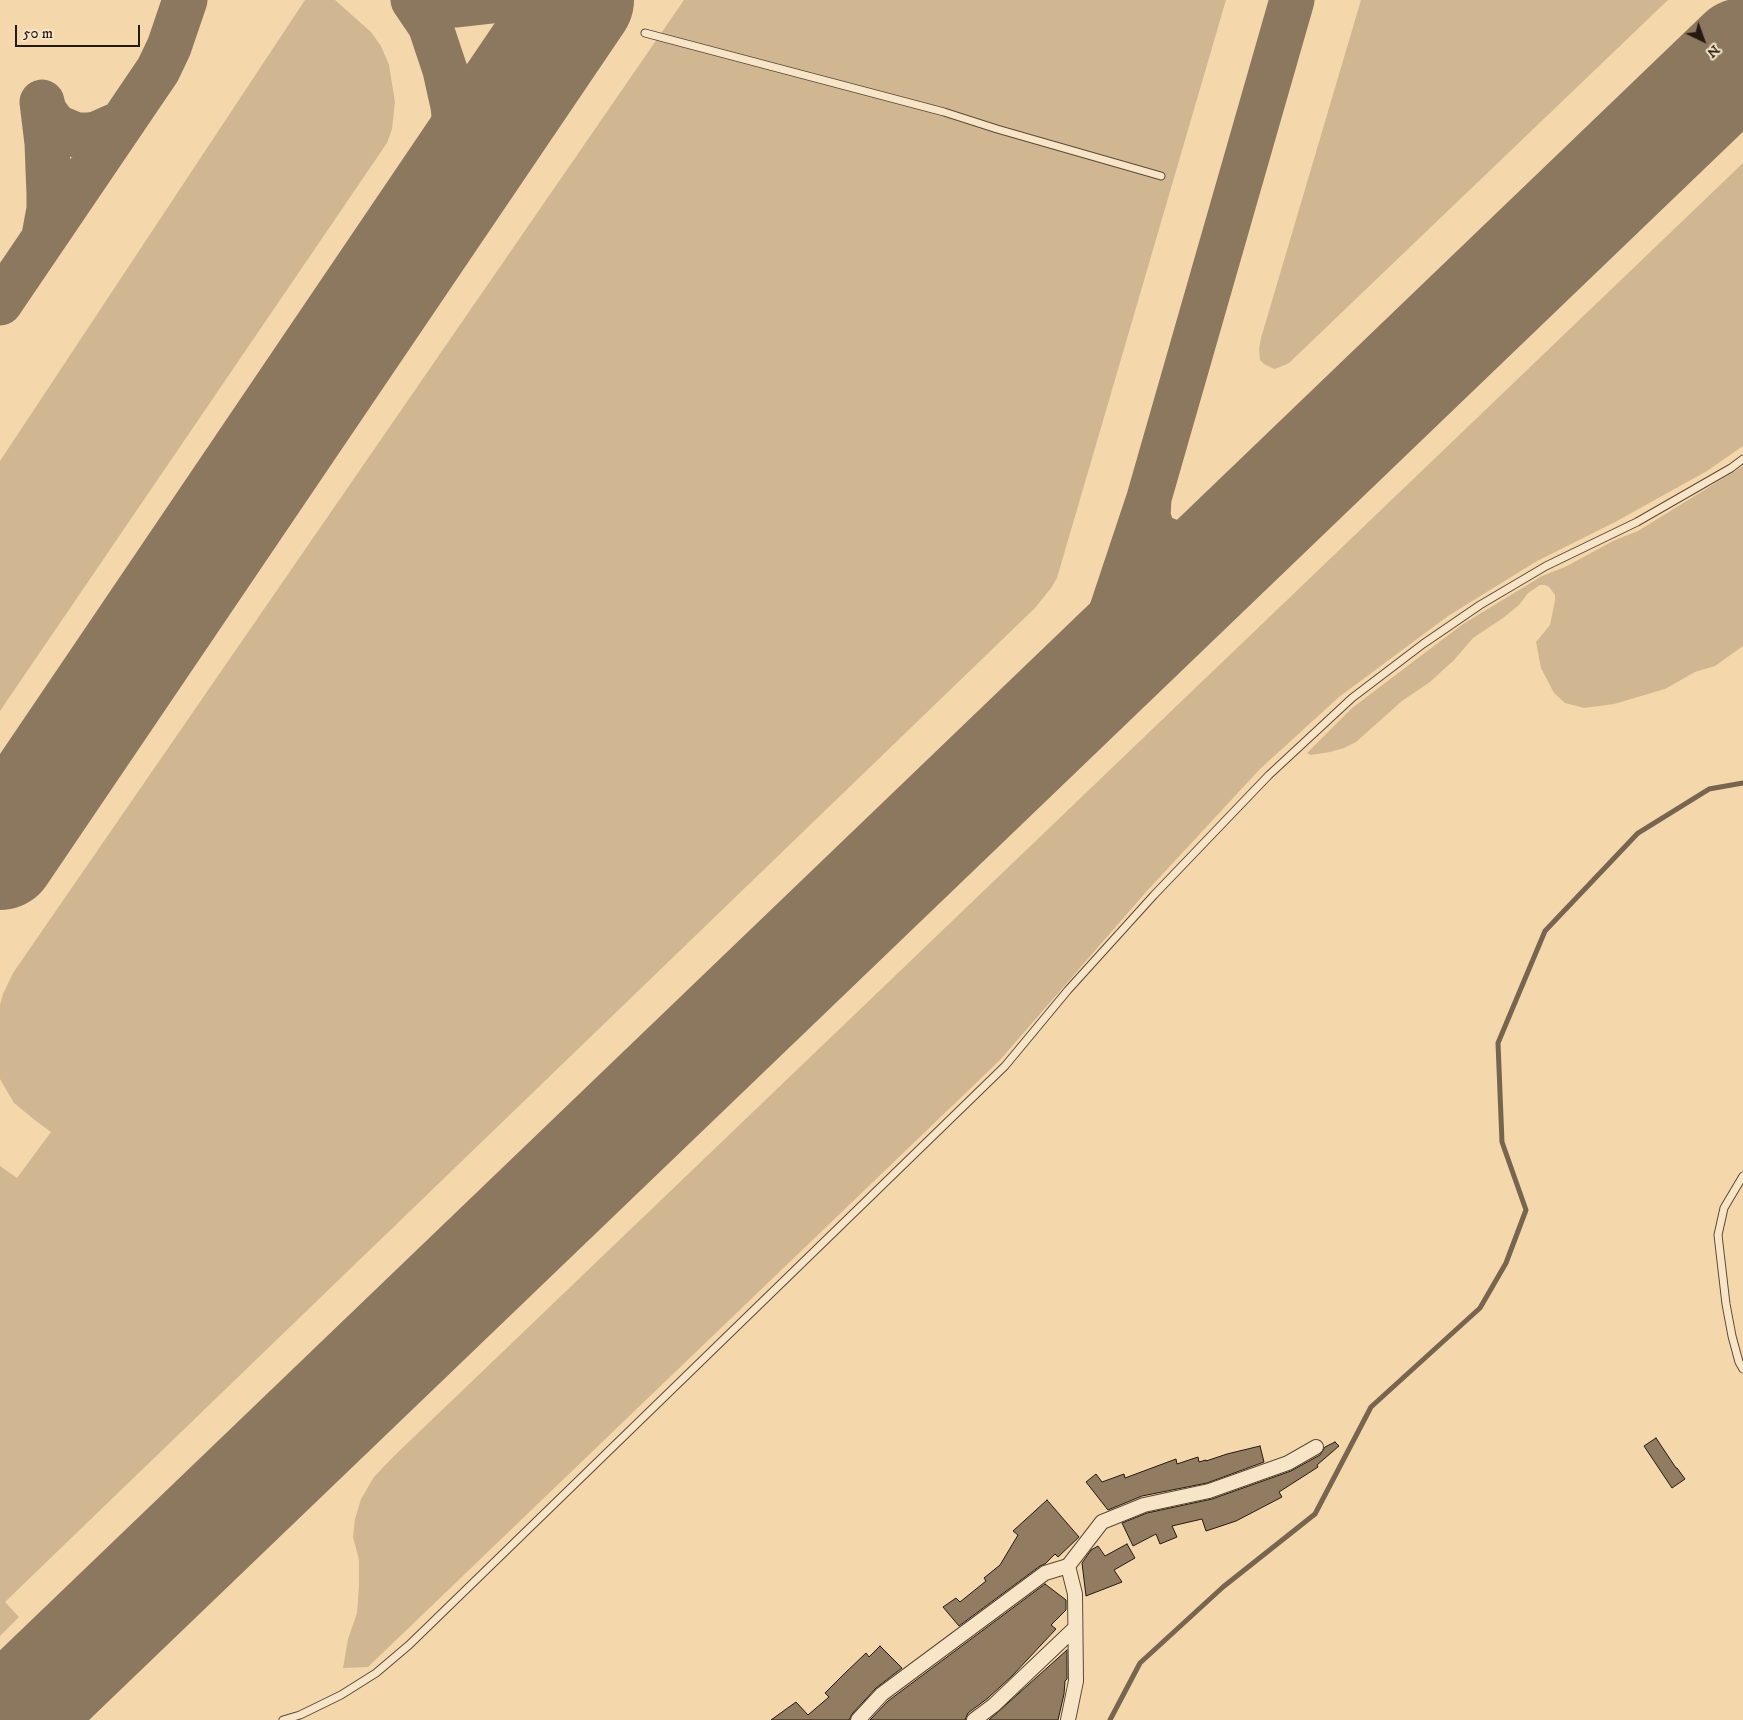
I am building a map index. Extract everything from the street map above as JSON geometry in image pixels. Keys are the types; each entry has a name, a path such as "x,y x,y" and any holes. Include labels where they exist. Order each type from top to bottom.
{"street":[{"path":"858,1720 882,1694 1045,1573 1068,1566 1102,1522 1144,1505 1209,1491 1288,1463 1316,1447"},
{"path":"1068,1566 1075,1594 1076,1681 1068,1720"},
{"path":"974,1720 994,1705 1075,1628"}],"lane":[{"path":"645,33 944,112 1161,176"},
{"path":"283,1720 300,1715 341,1695 376,1673 409,1645 1006,1066 1068,990 1154,895 1269,775 1352,698 1423,644 1480,605 1546,566 1637,522 1731,468 1743,459"},
{"path":"1743,1176 1724,1208 1718,1235 1726,1304 1732,1336 1743,1369"}],"shaded area":[{"path":"305,0 335,0 371,32 381,46 389,65 395,102 392,129 387,143 0,711 0,461"},
{"path":"684,0 1226,0 1057,578 1035,608 5,1602 19,1617 0,1636 0,1166 17,1178 51,1132 14,1103 0,1079 0,1005 3,994 13,973"},
{"path":"1361,0 1668,0 1289,363 1274,369 1260,360 1261,338"},
{"path":"1743,163 1743,446 1707,471 1617,521 1537,561 1448,616 1339,697 1260,769 1146,892 1000,1060 368,1667 343,1668 348,1639 357,1613 359,1560 353,1537 355,1519 361,1499 374,1477"},
{"path":"1743,466 1743,646 1715,666 1695,672 1665,689 1614,704 1584,708 1565,703 1554,693 1541,668 1536,642 1550,625 1555,595 1549,587 1540,585 1528,593 1519,605 1503,618 1473,638 1454,660 1430,682 1402,701 1356,742 1330,752 1311,755 1307,753 1352,708 1463,624 1542,576 1565,567 1615,540 1638,531"}],"building":[{"path":"1656,1438 1685,1479 1672,1488 1644,1446"},
{"path":"1335,1442 1339,1446 1317,1465 1318,1467 1279,1492 1282,1497 1236,1521 1206,1531 1202,1519 1172,1526 1177,1537 1160,1544 1156,1534 1133,1546 1122,1523 1147,1513 1212,1499 1291,1471 1320,1455 1325,1447"},
{"path":"1260,1446 1264,1462 1207,1483 1142,1496 1108,1510 1086,1482 1096,1474 1102,1482 1124,1474 1125,1478 1176,1459 1177,1464 1198,1457 1199,1462 1206,1461"},
{"path":"1047,1500 1079,1537 1058,1557 1055,1554 1045,1564 959,1626 943,1607 956,1598 960,1602 986,1581 984,1578 1000,1565 1018,1535 1013,1531"},
{"path":"1127,1544 1135,1558 1114,1570 1122,1582 1086,1596 1082,1563 1091,1550 1098,1546 1105,1556"},
{"path":"1045,1584 1066,1600 1066,1610 1051,1625 1056,1629 1013,1675 968,1713 965,1720 870,1720 888,1701"},
{"path":"880,1646 902,1668 876,1688 852,1714 849,1720 771,1720 796,1702 808,1715 829,1697 825,1693 843,1675 866,1653 869,1657"},
{"path":"1067,1650 1067,1679 1065,1681 1058,1720 989,1720"}],"waterway":[{"path":"1110,1720 1140,1663 1223,1587 1315,1514 1371,1407 1480,1308 1506,1263 1526,1210 1502,1142 1498,1043 1545,931 1638,833 1709,789 1743,783"}],"taxiway":[{"path":"0,303 158,70 169,47 185,0"},
{"path":"413,0 430,25 445,70 453,106 460,175"},
{"path":"426,0 457,5 501,0"},
{"path":"1087,684 1149,498 1292,0"},
{"path":"44,236 49,209 49,194 47,143 42,102 44,111 57,127 76,135 96,134 121,123"},
{"path":"1149,498 1148,517 1153,531 1159,537 1179,545 1197,544 1227,535 1271,507"}],"runway":[{"path":"0,854 578,0"},
{"path":"28,1701 1743,54"}]}
